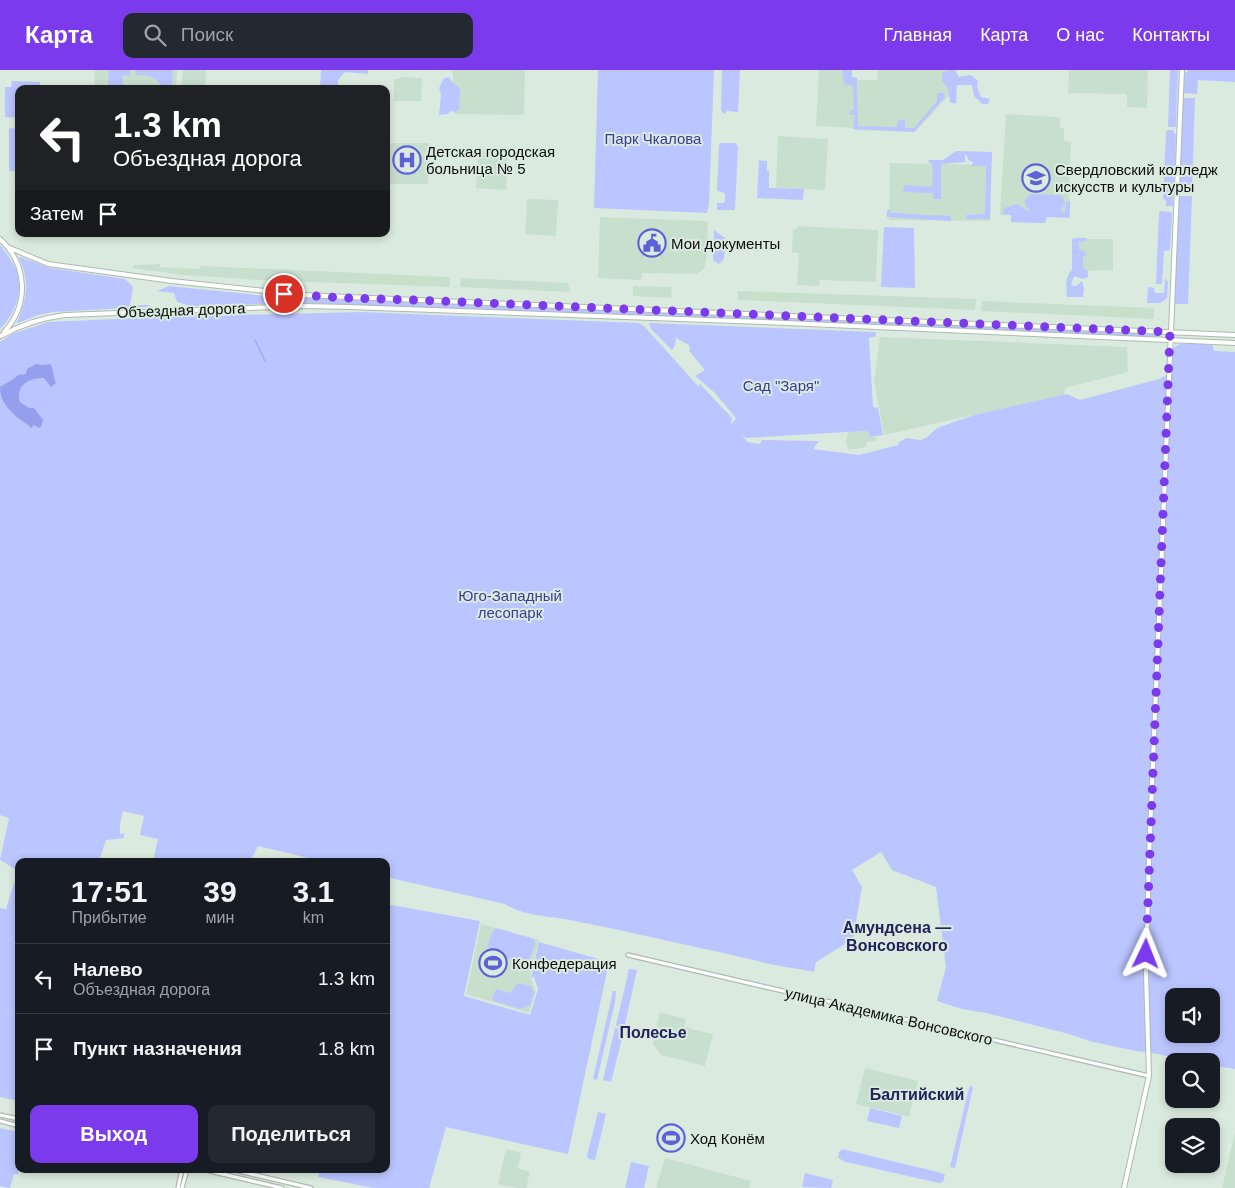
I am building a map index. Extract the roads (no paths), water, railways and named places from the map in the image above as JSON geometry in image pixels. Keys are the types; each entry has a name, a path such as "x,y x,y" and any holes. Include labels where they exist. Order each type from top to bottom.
{"main road":[{"path":"1124,1188 1149,1076 1146,973 1170,332 1182,70"},
{"path":"0,239 10,248 19,267 22,280 20,307 15,319 0,336"},
{"name":"Объездная дорога","path":"10,248 48,264 303,296 1235,335"},
{"name":"Объездная дорога","path":"0,336 39,318 65,314 303,306 763,322 1235,343"}],"street":[{"name":"улица Академика Вонсовского","path":"628,955 1149,1076"},
{"path":"0,1115 15,1118"},
{"path":"0,1121 15,1125"},
{"path":"178,1188 181,1173"},
{"path":"182,1188 186,1173"},
{"path":"218,1173 282,1188"},
{"path":"247,1173 311,1188"}],"waterway":[{"path":"255,340 265,361"}],"place":[{"name":"Детская городская больница № 5","path":"407,160"},
{"name":"Свердловский колледж искусств и культуры","path":"1036,178"},
{"name":"Мои документы","path":"652,243"},
{"name":"Конфедерация","path":"493,963"},
{"name":"Ход Конём","path":"671,1138"}],"district":[{"name":"Амундсена — Вонсовского","path":"897,936"},
{"name":"Полесье","path":"653,1032"},
{"name":"Балтийский","path":"917,1094"}],"park label":[{"name":"Парк Чкалова","path":"653,138"},
{"name":"Сад \"Заря\"","path":"781,385"},
{"name":"Юго-Западный лесопарк","path":"510,604"}]}
